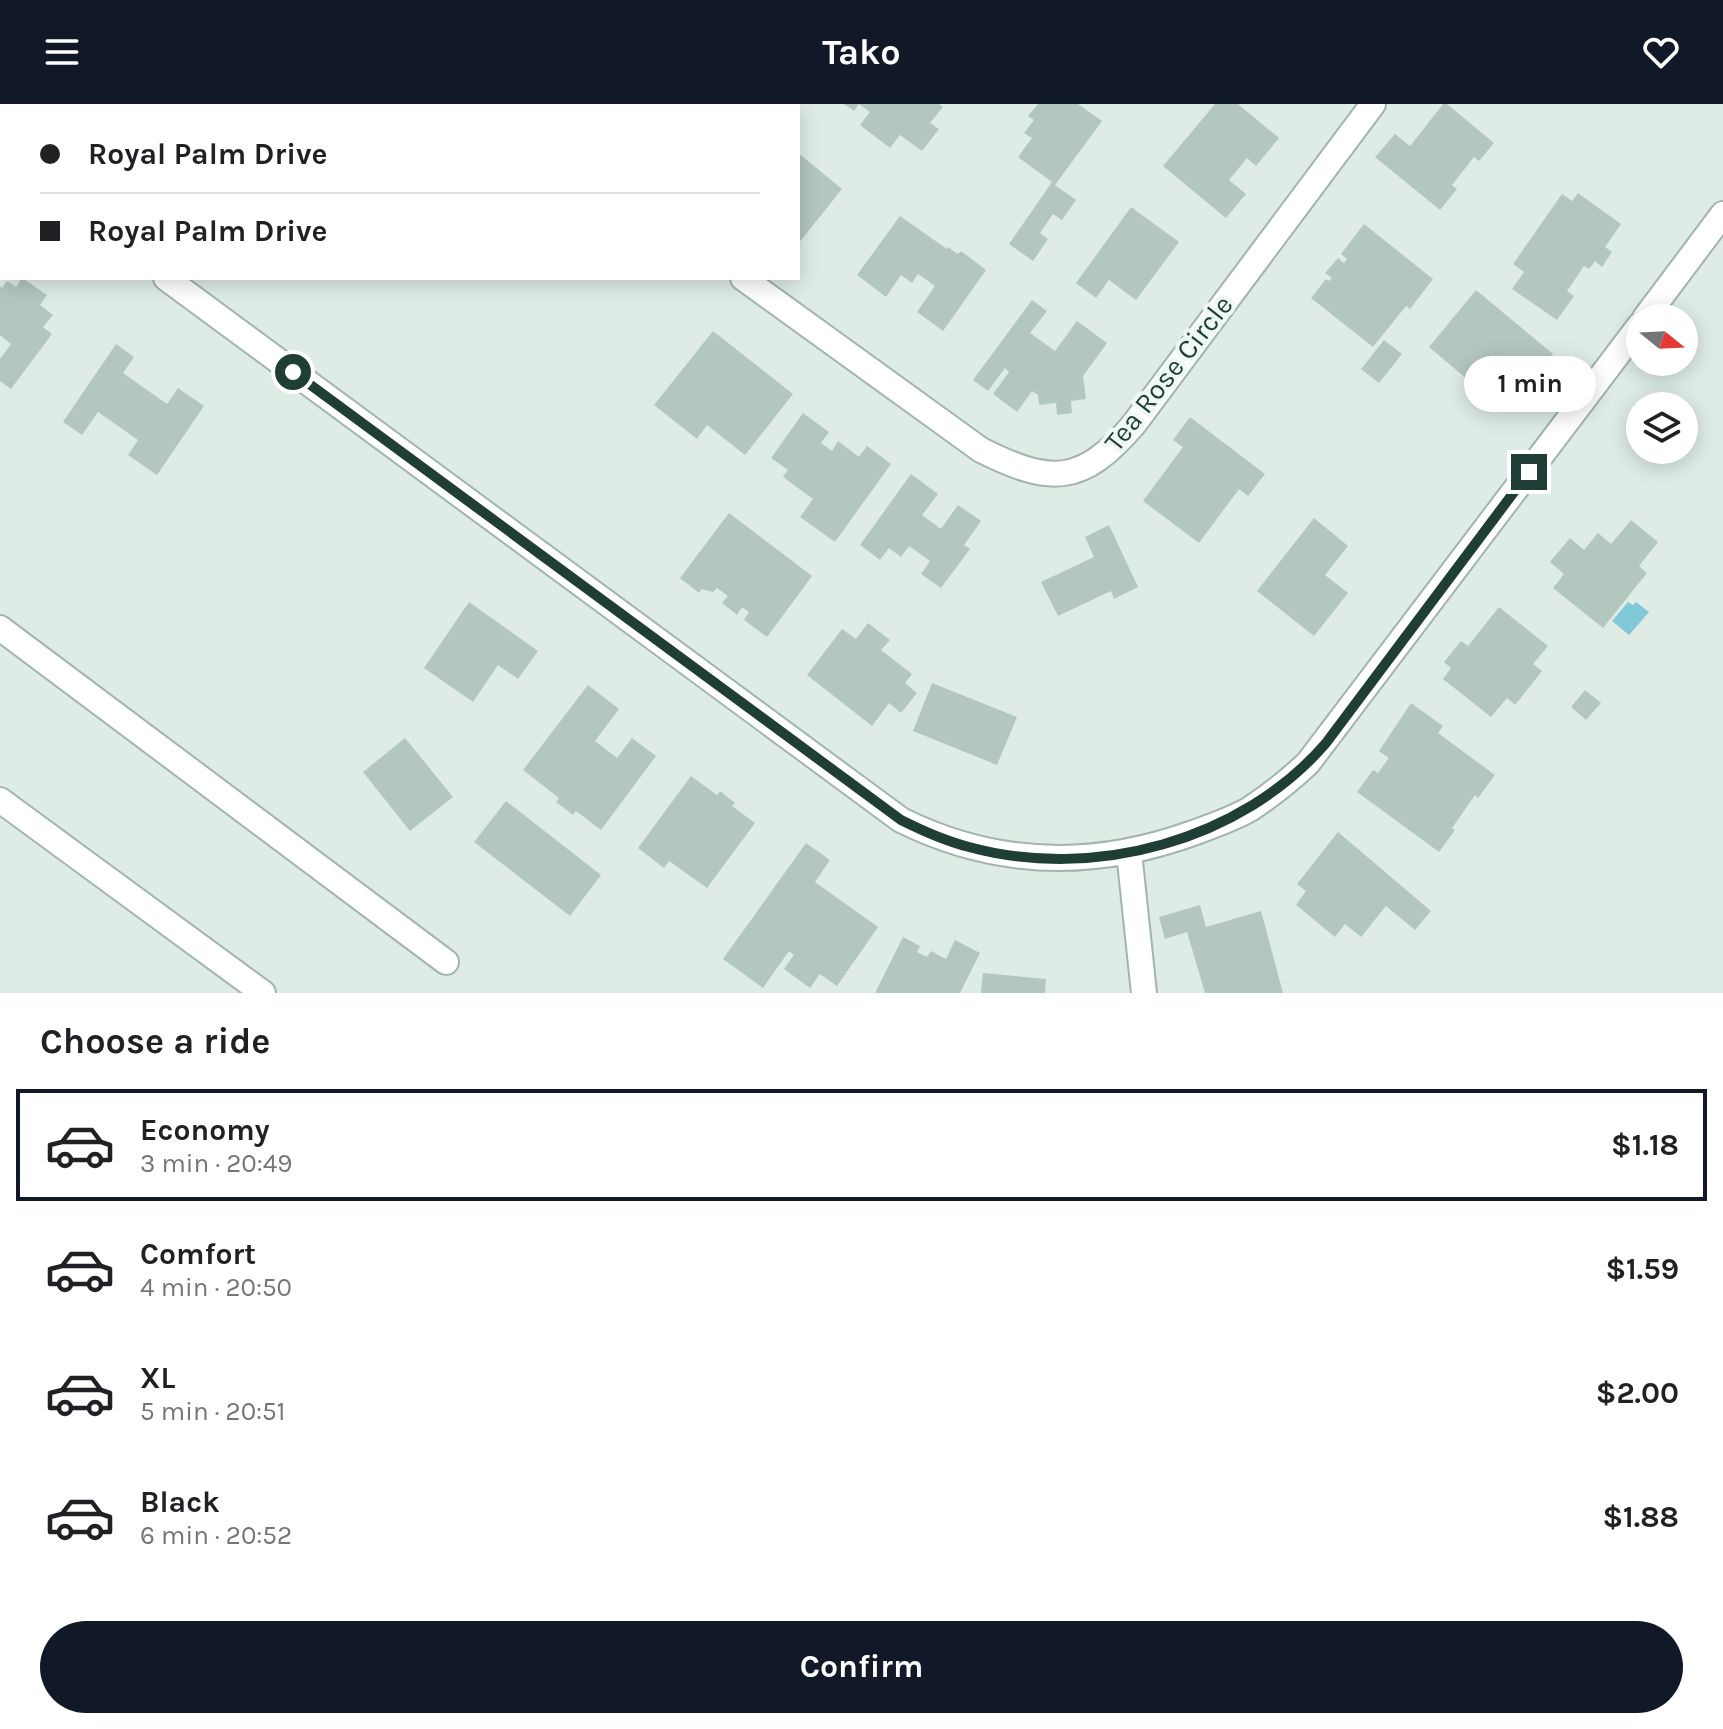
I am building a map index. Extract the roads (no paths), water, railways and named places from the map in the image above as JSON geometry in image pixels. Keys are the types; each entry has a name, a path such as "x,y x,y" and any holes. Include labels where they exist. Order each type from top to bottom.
{"street":[{"name":"Tea Rose Circle","path":"746,280 981,450 1030,471 1057,475 1074,472 1091,466 1107,454 1134,424 1373,104"},
{"path":"1656,304 1723,214"},
{"path":"169,280 901,820 936,837 1001,854 1081,858 1129,852 1173,841 1247,811 1279,789 1308,763 1626,343"},
{"path":"0,628 446,962"},
{"path":"0,800 263,993"},
{"path":"1129,852 1144,993"}],"water":[{"path":"1628,602 1633,605 1636,602 1649,612 1629,635 1612,621"}]}
